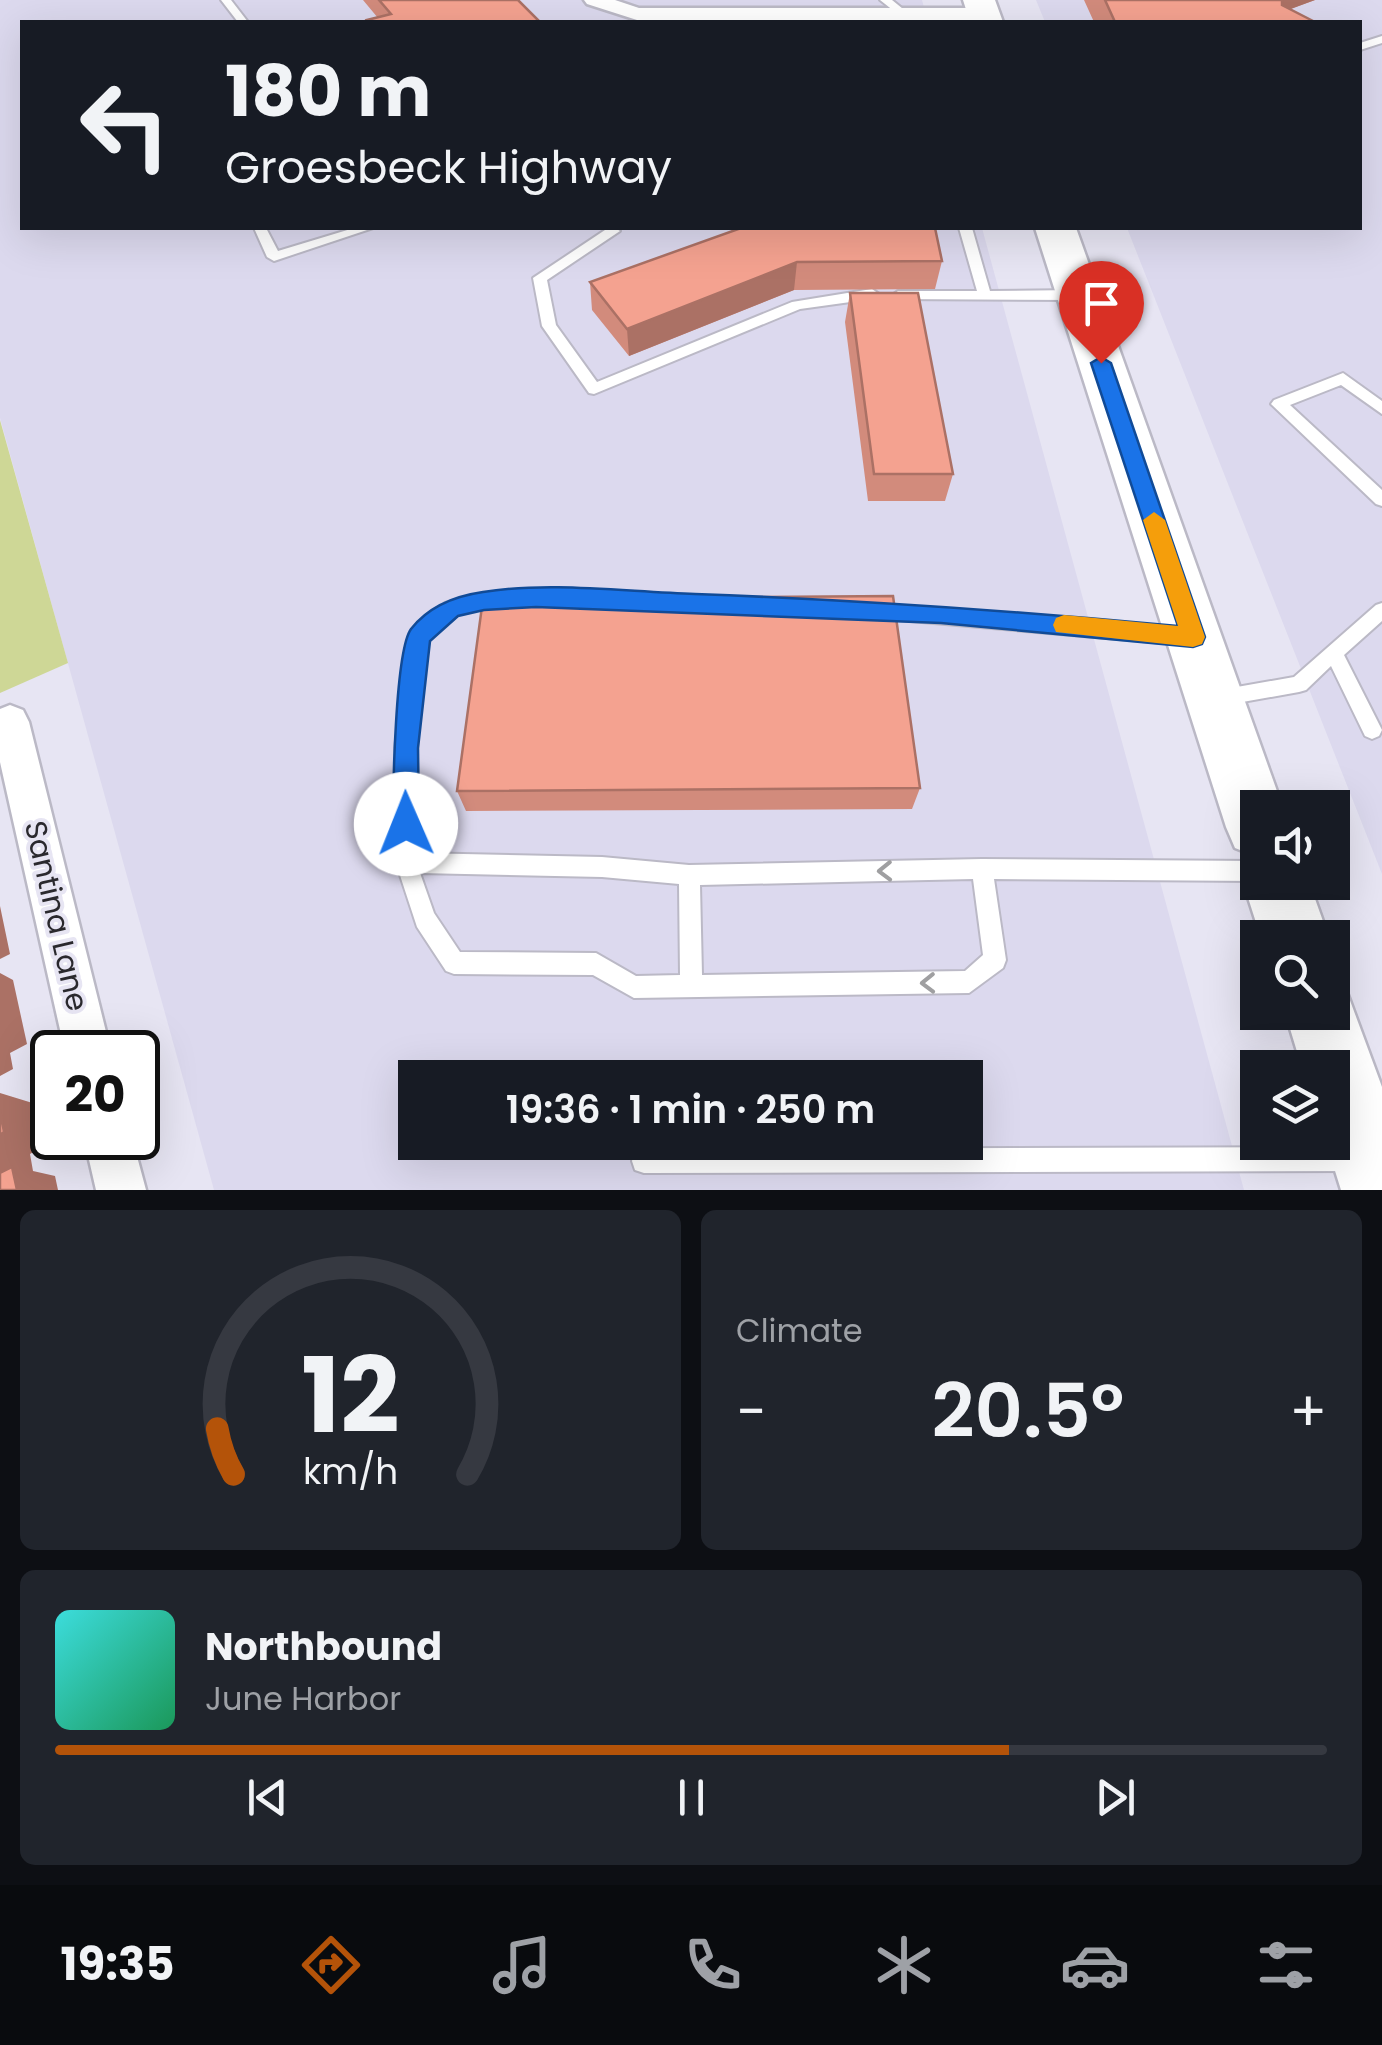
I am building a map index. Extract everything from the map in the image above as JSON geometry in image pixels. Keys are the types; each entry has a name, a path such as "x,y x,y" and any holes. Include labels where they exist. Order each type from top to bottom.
{"main road":[{"path":"1056,230 1245,790"},
{"path":"1326,1030 1375,1174"}],"street":[{"path":"594,0 637,14 894,6 983,12"},
{"name":"Santina Lane","path":"10,722 83,1030"},
{"path":"114,1160 121,1190"}],"lane":[{"path":"226,0 241,20"},
{"path":"261,230 274,257 360,230"},
{"path":"613,230 540,278 549,326 594,389 797,304 873,294 1078,295"},
{"path":"966,230 985,296"},
{"path":"1382,408 1343,378 1279,404 1382,500"},
{"path":"596,600 484,601 451,608 419,636 405,748 406,863 425,919 454,963 596,964 634,987 969,982 996,960 982,870"},
{"path":"847,610 941,614 1193,637"},
{"path":"1214,699 1299,684 1382,610"},
{"path":"1334,653 1372,730"},
{"path":"406,863 602,866 688,875 1240,871"},
{"path":"688,875 691,986"},
{"path":"644,1161 1375,1174"}],"shaded area":[{"path":"0,0 922,0 927,20 20,20 20,230 983,230 1244,1190 214,1190 0,418"},
{"path":"1036,0 1382,0 1382,874 1128,230 1362,230 1362,20 1044,20"}],"green space":[{"path":"0,420 68,663 0,693"}],"building":[{"path":"379,0 518,0 538,20 367,20 391,14"},
{"path":"1105,0 1282,0 1282,5 1311,20 1114,20"},
{"path":"735,230 935,230 942,261 797,262 627,329 590,282"},
{"path":"850,293 918,293 953,474 874,474"},
{"path":"893,596 920,788 457,791 483,599"},
{"path":"12,1167 17,1190 0,1190 0,1173"}],"slow traffic":[{"path":"1064,625 1193,637 1154,520"}],"route":[{"path":"406,824 405,748 419,636 451,608 484,601 536,598 768,606 941,614 1193,637 1101,363"}]}
